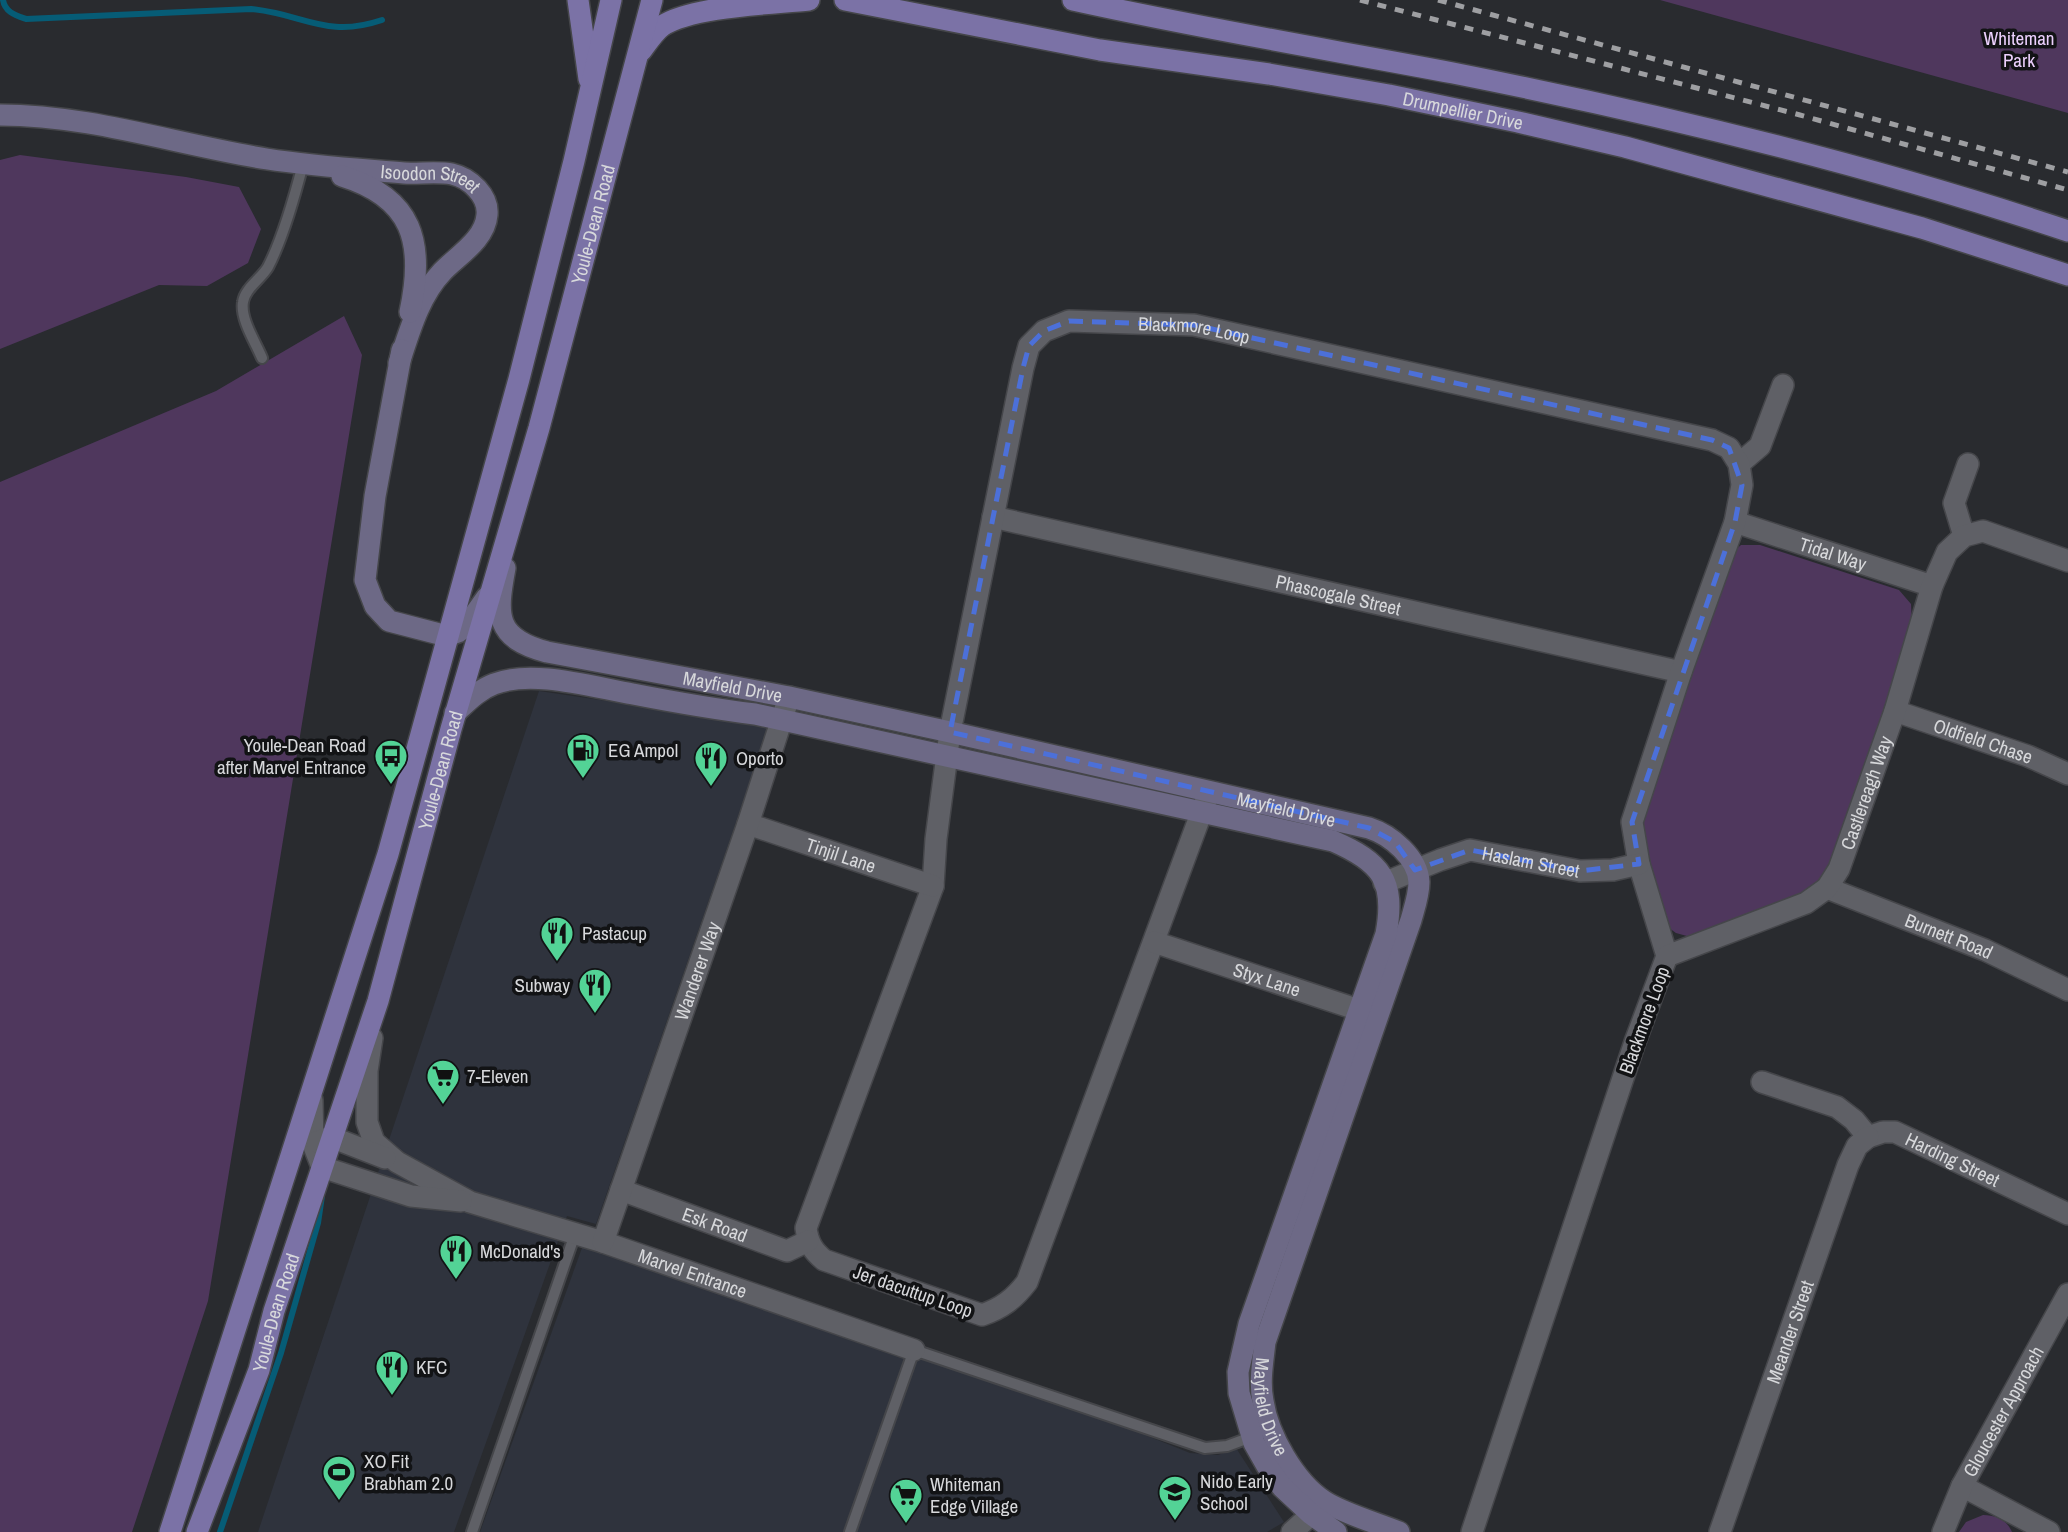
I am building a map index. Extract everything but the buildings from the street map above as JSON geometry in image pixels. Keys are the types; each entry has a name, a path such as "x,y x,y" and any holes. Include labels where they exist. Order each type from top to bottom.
{"main road":[{"path":"578,0 590,91"},
{"name":"Youle-Dean Road","path":"170,1532 388,854 519,379 611,0"},
{"name":"Youle-Dean Road","path":"197,1532 259,1370 274,1311 322,1167 322,1140 378,1001 455,713 511,527 652,0"},
{"path":"635,60 660,27 680,17 731,8 809,0"},
{"name":"Drumpellier Drive","path":"845,0 1100,50 1269,74 1518,122 1637,151 1922,228 2068,275"},
{"name":"Drumpellier Drive","path":"1073,0 1611,106 1934,189 2068,231"}],"street":[{"name":"Isoodon Street","path":"0,115 121,128 303,164 452,174 470,183 483,195 487,215 479,236 440,274 426,296 399,363"},
{"name":"Isoodon Street","path":"303,164 364,183 385,194 398,206 414,244 412,304 375,496 365,580 375,606 389,621 447,636"},
{"name":"Blackmore Loop","path":"950,732 1029,346 1044,331 1069,321 1194,326 1712,440 1729,448 1739,464 1742,485 1735,522 1681,672 1632,822 1639,864 1667,956 1631,1055 1472,1532"},
{"path":"1739,464 1760,446 1783,385"},
{"path":"1968,464 1954,503 1964,536 1983,531 2068,561"},
{"name":"Phascogale Street","path":"993,517 1681,672"},
{"name":"Tidal Way","path":"1735,522 1932,586"},
{"name":"Mayfield Drive","path":"511,527 500,612 504,628 523,646 950,732 1378,831 1403,849 1419,880 1414,908 1369,1013"},
{"name":"Castlereagh Way","path":"1827,888 1839,869 1895,711 1932,586 1947,552 1964,536"},
{"path":"447,636 467,625 490,592"},
{"name":"Mayfield Drive","path":"455,713 475,695 495,684 527,678 566,682 782,719 1333,841 1361,853 1377,867 1389,904 1386,934 1369,1013 1265,1342 1262,1368 1262,1433 1336,1532"},
{"name":"Wanderer Way","path":"603,1242 789,698"},
{"name":"Oldfield Chase","path":"1895,711 2028,756 2068,774"},
{"path":"808,1241 806,1228 812,1208 933,886 936,839 950,732"},
{"name":"Jer dacuttup Loop","path":"808,1241 824,1260 968,1312 982,1315 999,1309 1014,1298 1027,1282 1209,792"},
{"name":"Tinjil Lane","path":"748,824 933,886"},
{"name":"Haslam Street","path":"1384,883 1470,850 1580,871 1613,870 1639,864"},
{"path":"1667,956 1806,903 1827,888"},
{"name":"Burnett Road","path":"1827,888 1985,950 2068,990"},
{"name":"Styx Lane","path":"1154,942 1369,1013"},
{"name":"Marvel Entrance","path":"378,1001 367,1071 367,1122 374,1142 397,1162 470,1202"},
{"path":"1762,1083 1837,1107 1868,1137"},
{"path":"279,1190 299,1156 322,1140 311,1118 312,1085"},
{"name":"Harding Street","path":"1868,1137 1882,1132 1895,1132 2068,1214"},
{"name":"Meander Street","path":"1720,1532 1848,1164 1857,1146 1868,1137"},
{"name":"Marvel Entrance","path":"322,1140 397,1162"},
{"name":"Marvel Entrance","path":"322,1167 411,1196 470,1202 603,1242 914,1350"},
{"name":"Esk Road","path":"621,1190 787,1251 808,1241"},
{"name":"Gloucester Approach","path":"1943,1532 1962,1486 2068,1294"},
{"path":"1962,1486 2049,1532"},
{"name":"Mayfield Drive","path":"1318,1508 1399,1532"},
{"path":"1292,1532 1318,1508"}],"lane":[{"path":"262,358 242,303 248,290 267,268 296,191 303,164"},
{"path":"472,1532 575,1234"},
{"path":"850,1532 914,1350 1205,1448 1227,1446 1262,1433"}],"highlighted area":[{"path":"1069,321 1194,325 1712,440 1729,448 1742,485 1735,522 1632,822 1639,864 1580,871 1470,850 1415,870 1395,842 1369,828 950,732 1029,346 1044,331"}],"shaded area":[{"path":"539,691 770,725 596,1224 567,1216 454,1532 258,1532"},
{"name":"Whiteman Edge Village","path":"583,1245 884,1330 1190,1453 1218,1455 1236,1448 1284,1522 1267,1532 480,1532"}],"green space":[{"name":"Whiteman Park","path":"1660,0 2068,0 2068,113"},
{"path":"20,155 186,177 239,187 261,229 248,263 207,286 159,285 0,349 0,160"},
{"path":"344,316 362,355 208,1301 132,1532 0,1532 0,482 216,391"},
{"path":"1741,545 1760,545 1899,590 1911,604 1912,625 1827,878 1792,905 1694,938 1676,933 1662,923 1637,839 1728,556"},
{"path":"1983,1515 2000,1519 2012,1532 1959,1532 1966,1522"}],"waterway":[{"path":"3,0 8,10 26,19 251,9 330,26 345,27 382,20"},
{"path":"220,1532 281,1353 318,1223 322,1196"}],"railway":[{"path":"1360,0 1800,115 2068,190"},
{"path":"1438,0 2068,172"}],"place":[{"name":"EG Ampol","path":"583,780"},
{"name":"Youle-Dean Road after Marvel Entrance","path":"391,786"},
{"name":"Oporto","path":"711,788"},
{"name":"Pastacup","path":"557,963"},
{"name":"Subway","path":"595,1015"},
{"name":"7-Eleven","path":"443,1106"},
{"name":"McDonald's","path":"456,1281"},
{"name":"KFC","path":"392,1397"},
{"name":"XO Fit Brabham 2.0","path":"339,1502"},
{"name":"Nido Early School","path":"1175,1522"},
{"name":"Whiteman Edge Village","path":"906,1525"}]}
